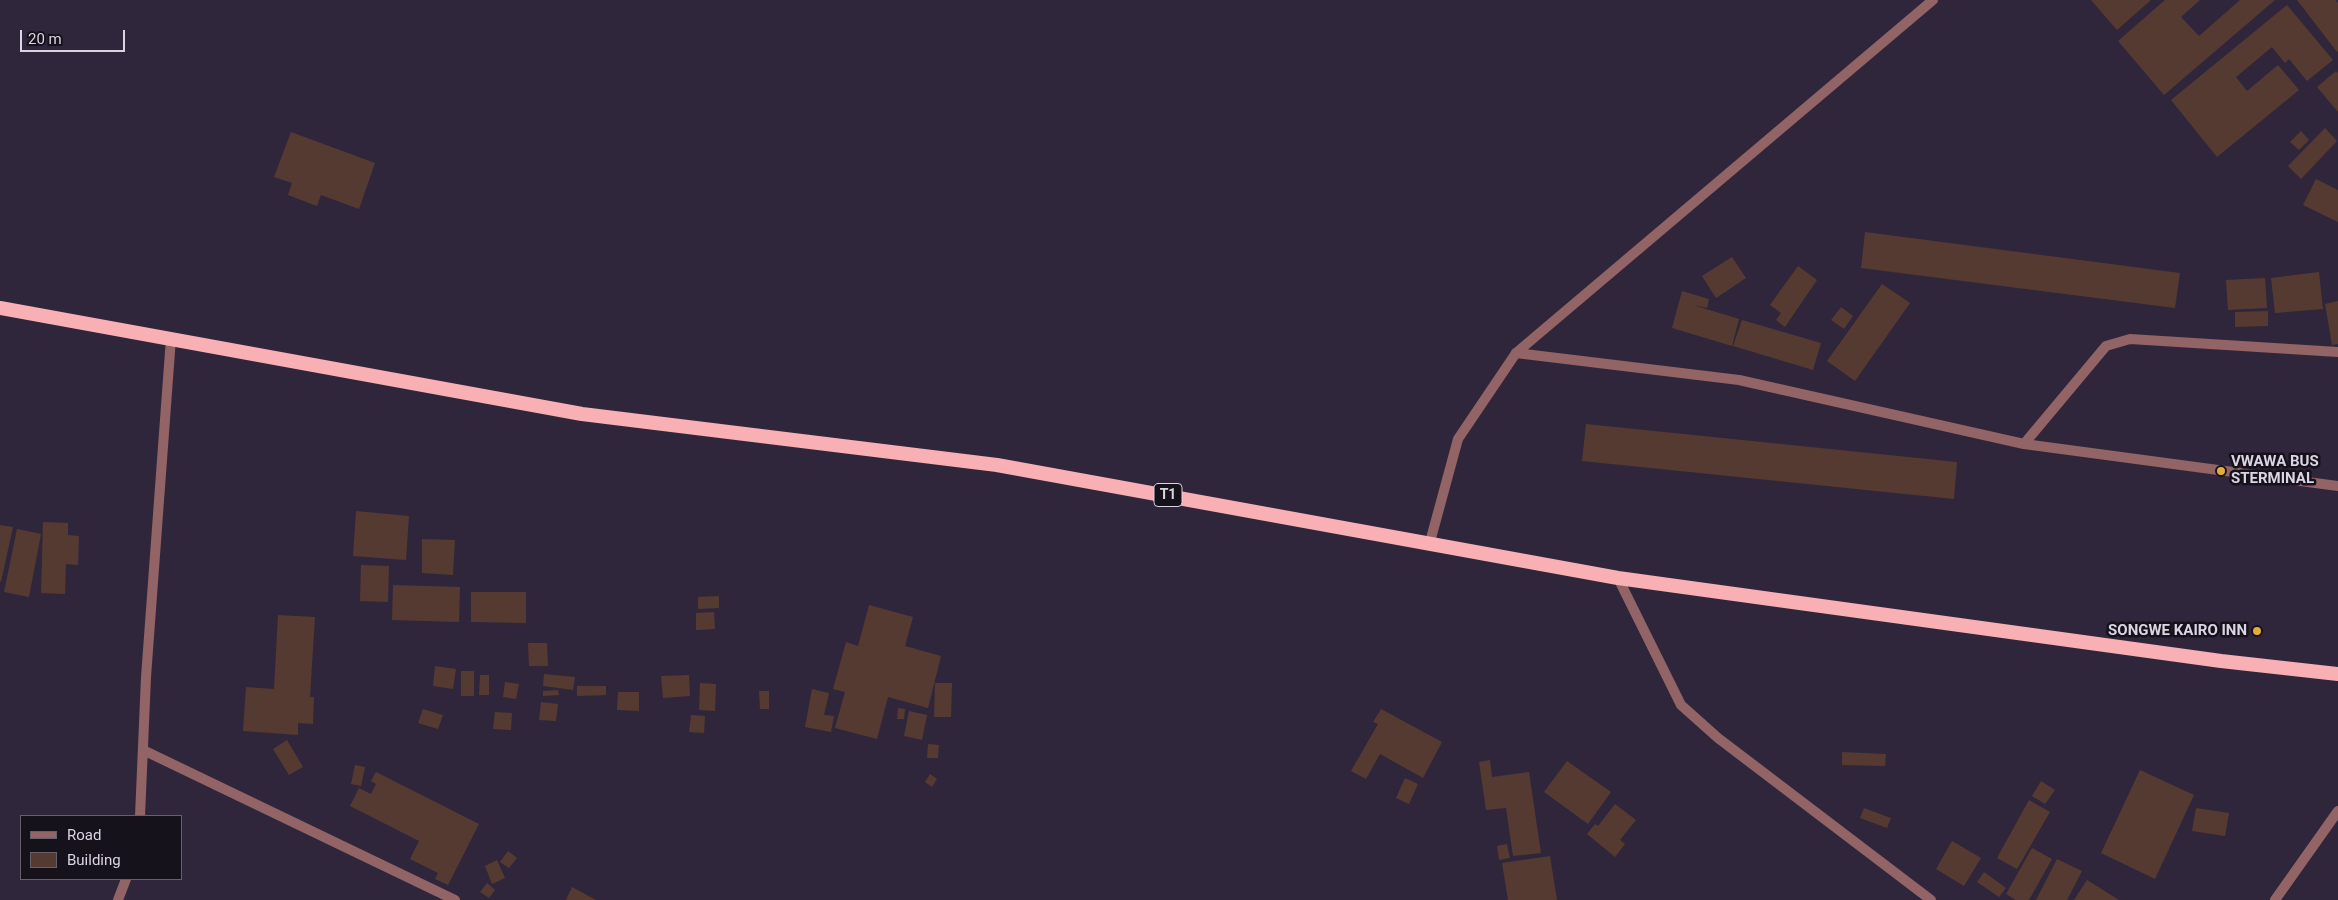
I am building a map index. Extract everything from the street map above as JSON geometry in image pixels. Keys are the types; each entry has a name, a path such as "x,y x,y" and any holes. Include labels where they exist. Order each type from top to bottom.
{"highway":[{"name":"T1","path":"0,308 582,414 997,465 1430,542 1618,578 2221,661 2338,674"}],"street":[{"path":"1430,542 1458,439 1516,353 1933,0"},
{"path":"140,815 146,676 171,338"},
{"path":"2024,444 2106,346 2130,339 2338,352"},
{"path":"1516,353 1738,380 2024,444 2338,486"},
{"path":"1618,578 1681,704 1718,738 1931,900"},
{"path":"143,750 455,900"},
{"path":"2275,900 2338,811"},
{"path":"118,900 126,880"}],"building":[{"path":"2091,0 2151,0 2117,30"},
{"path":"2165,0 2200,0 2181,17 2199,36 2240,0 2275,0 2164,95 2118,41"},
{"path":"2297,0 2336,0 2338,3 2337,52"},
{"path":"2287,5 2333,60 2307,81 2289,59 2285,63 2272,47 2236,77 2247,91 2278,65 2299,90 2217,157 2171,100"},
{"path":"2336,71 2338,73 2338,112 2317,87"},
{"path":"2325,128 2337,141 2301,179 2288,166"},
{"path":"2301,131 2309,140 2299,150 2290,142"},
{"path":"291,132 375,163 359,209 321,195 317,206 288,195 292,183 274,177"},
{"path":"2316,179 2338,190 2338,222 2303,205"},
{"path":"1865,232 2180,273 2175,308 1861,268"},
{"path":"1732,257 1746,278 1716,298 1702,276"},
{"path":"1798,266 1817,280 1785,327 1776,320 1781,313 1770,305"},
{"path":"2319,272 2323,309 2275,313 2271,278"},
{"path":"2265,278 2267,308 2228,310 2226,280"},
{"path":"1882,284 1910,303 1855,381 1827,361"},
{"path":"1682,291 1709,299 1707,308 1693,305 1739,319 1732,346 1672,328"},
{"path":"2338,301 2338,344 2332,345 2325,304"},
{"path":"1841,307 1853,316 1844,329 1831,320"},
{"path":"2268,311 2268,326 2235,327 2235,312"},
{"path":"1742,320 1821,343 1813,370 1733,346"},
{"path":"1586,424 1957,462 1954,499 1582,461"},
{"path":"356,511 409,516 406,560 353,556"},
{"path":"43,522 68,523 68,535 79,536 78,565 66,564 65,594 41,593"},
{"path":"0,525 13,527 1,582 0,581"},
{"path":"17,529 41,534 29,597 4,592"},
{"path":"422,539 455,540 453,575 422,573"},
{"path":"361,565 389,566 388,602 360,601"},
{"path":"393,585 460,587 459,622 392,620"},
{"path":"471,592 526,592 526,623 471,622"},
{"path":"719,596 719,608 698,609 698,597"},
{"path":"869,605 913,617 905,646 941,656 928,708 888,697 877,739 835,728 845,692 833,689 846,642 858,646"},
{"path":"714,612 715,629 696,630 696,613"},
{"path":"278,615 315,617 310,697 314,697 313,724 298,723 298,735 243,731 246,687 274,689"},
{"path":"528,643 547,643 548,666 529,666"},
{"path":"435,666 456,669 453,689 433,686"},
{"path":"461,671 474,671 474,696 461,696"},
{"path":"544,674 575,677 573,690 543,686"},
{"path":"480,675 489,675 489,695 479,695"},
{"path":"689,675 690,696 663,698 661,676"},
{"path":"505,682 519,684 516,699 503,697"},
{"path":"700,683 716,684 715,711 699,710"},
{"path":"935,683 952,683 951,717 934,717"},
{"path":"577,686 606,686 606,695 577,696"},
{"path":"812,689 829,693 824,715 834,716 831,732 805,727"},
{"path":"558,690 559,695 543,696 543,691"},
{"path":"759,691 769,691 769,709 760,709"},
{"path":"618,692 639,692 639,711 617,710"},
{"path":"541,702 558,704 556,721 539,720"},
{"path":"898,708 905,709 904,719 897,719"},
{"path":"423,709 443,715 438,729 418,723"},
{"path":"1381,709 1442,742 1423,778 1380,754 1366,779 1351,771 1378,724 1373,722"},
{"path":"909,711 927,715 922,740 904,736"},
{"path":"495,712 512,713 511,730 493,729"},
{"path":"691,715 705,716 704,733 689,732"},
{"path":"287,740 303,767 289,775 273,749"},
{"path":"928,744 939,745 938,758 927,758"},
{"path":"1842,752 1886,754 1885,766 1842,765"},
{"path":"1490,760 1492,777 1529,772 1541,853 1513,856 1506,808 1486,810 1479,762"},
{"path":"1567,761 1611,792 1588,824 1544,792"},
{"path":"355,765 365,767 361,786 351,784"},
{"path":"2140,770 2194,795 2155,879 2101,853"},
{"path":"376,772 479,824 448,885 435,879 438,873 410,859 419,841 350,806 359,788 371,794 376,784 371,781"},
{"path":"930,774 937,779 932,787 925,782"},
{"path":"1405,778 1418,784 1409,804 1396,798"},
{"path":"2041,781 2055,790 2045,804 2032,796"},
{"path":"2029,800 2050,812 2017,869 1997,858"},
{"path":"1615,804 1636,820 1620,840 1625,844 1615,857 1587,834 1595,824 1598,826"},
{"path":"1864,808 1891,818 1887,828 1860,818"},
{"path":"2196,808 2229,813 2225,836 2192,831"},
{"path":"1952,841 1981,858 1964,886 1936,869"},
{"path":"1507,844 1510,858 1499,860 1497,846"},
{"path":"2032,848 2052,859 2029,900 2016,900 2006,894"},
{"path":"508,851 517,858 509,868 500,862"},
{"path":"1550,856 1557,900 1508,900 1502,863"},
{"path":"2057,859 2082,871 2067,900 2036,900"},
{"path":"497,860 505,878 492,884 485,866"},
{"path":"1984,872 2006,888 1999,897 1977,882"},
{"path":"2087,880 2119,900 2074,900"},
{"path":"487,883 495,890 489,898 480,892"},
{"path":"572,887 596,900 566,900"}],"place":[{"name":"VWAWA BUS STERMINAL","path":"2221,471"},
{"name":"SONGWE KAIRO INN","path":"2257,631"}]}
